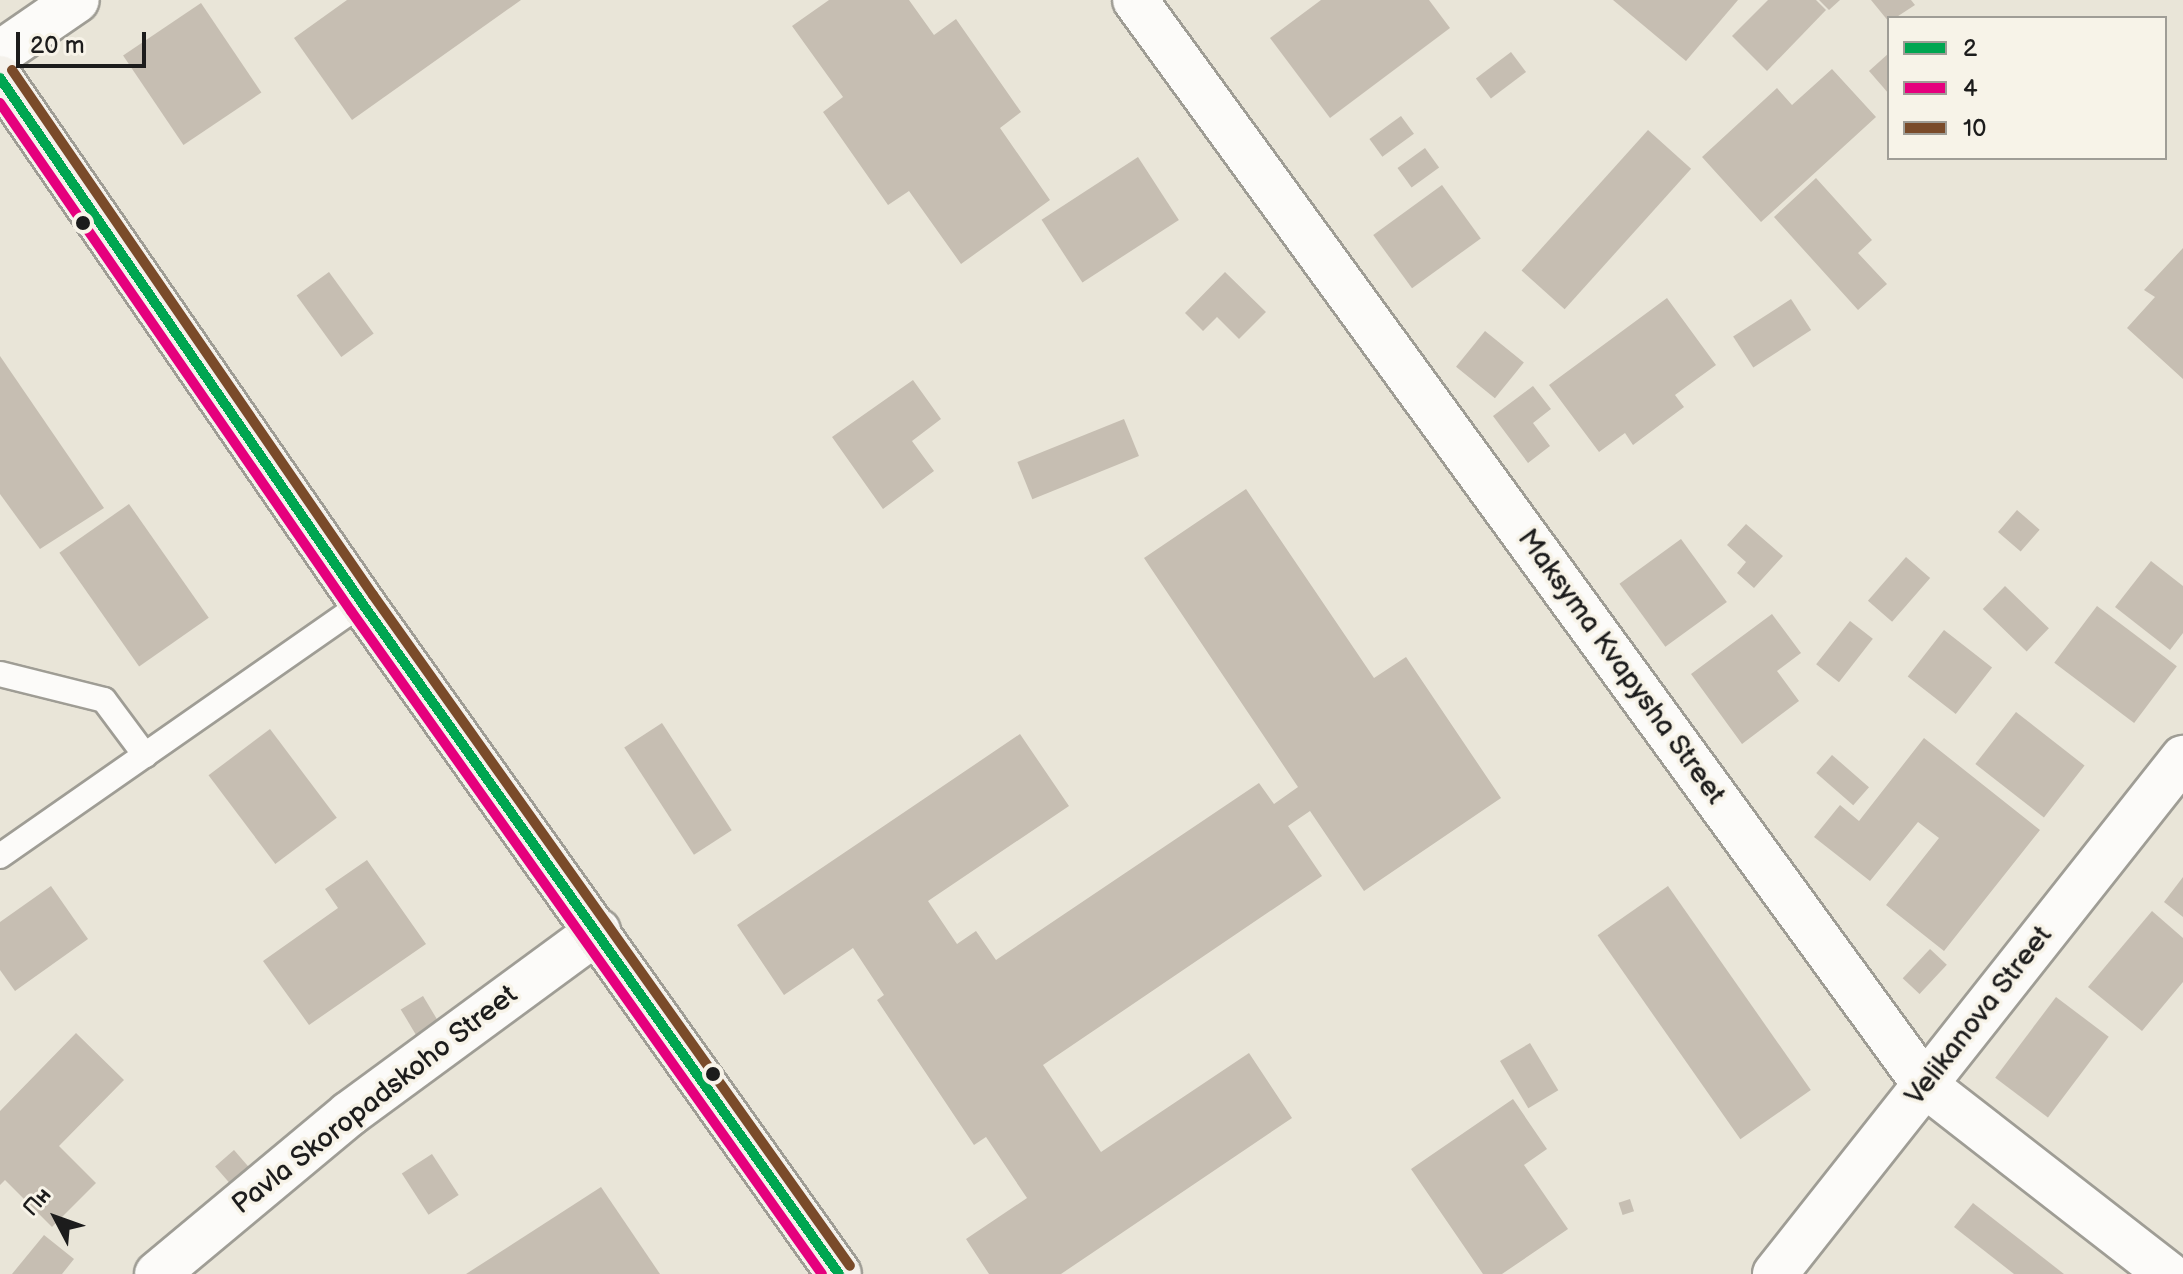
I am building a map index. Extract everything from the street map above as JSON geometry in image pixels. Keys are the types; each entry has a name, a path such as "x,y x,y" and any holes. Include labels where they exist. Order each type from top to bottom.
{"street":[{"path":"0,53 77,0"},
{"name":"Maksyma Kvapysha Street","path":"1135,0 1925,1085 2168,1274"},
{"path":"0,78 362,603 839,1274"},
{"name":"Velikanova Street","path":"1775,1274 2183,758"},
{"name":"Pavla Skoropadskoho Street","path":"157,1274 349,1114 598,931"}],"lane":[{"path":"0,856 362,603"},
{"path":"0,674 104,700 145,755"}],"building":[{"path":"347,0 521,0 352,120 294,38"},
{"path":"829,0 909,0 934,35 956,19 1021,112 1000,128 1050,200 961,264 909,191 888,205 823,112 843,97 792,26"},
{"path":"1321,0 1429,0 1450,28 1330,118 1270,38"},
{"path":"1613,0 1738,0 1686,61"},
{"path":"1768,0 1816,0 1826,10 1767,71 1732,36"},
{"path":"1819,0 1840,0 1829,10"},
{"path":"1871,0 1911,0 1915,5 1898,16 1887,16 1887,20"},
{"path":"201,3 261,93 183,145 123,56"},
{"path":"1511,52 1526,72 1491,98 1476,78"},
{"path":"1887,55 1887,92 1869,71"},
{"path":"1832,69 1876,117 1761,222 1702,157 1777,88 1792,105"},
{"path":"1401,116 1414,134 1382,157 1369,139"},
{"path":"1648,130 1691,169 1565,309 1522,270"},
{"path":"1425,148 1439,167 1412,187 1397,168"},
{"path":"1138,157 1179,220 1082,283 1042,220"},
{"path":"1816,178 1872,240 1858,253 1887,284 1858,310 1774,217"},
{"path":"1442,185 1481,238 1412,288 1373,235"},
{"path":"2183,248 2183,379 2127,328 2155,297 2144,290"},
{"path":"329,272 374,333 341,357 297,296"},
{"path":"1225,272 1266,312 1239,339 1217,317 1203,331 1185,313"},
{"path":"1667,298 1716,365 1675,395 1684,407 1633,445 1625,433 1599,452 1549,385"},
{"path":"1791,299 1811,330 1753,368 1733,337"},
{"path":"1485,331 1524,362 1495,398 1456,367"},
{"path":"0,356 104,508 40,549 0,494"},
{"path":"913,380 941,419 912,441 934,471 883,509 832,437"},
{"path":"1533,386 1551,409 1533,423 1550,446 1528,463 1493,416"},
{"path":"1124,419 1139,456 1032,499 1017,462"},
{"path":"1246,489 1374,678 1406,657 1501,798 1364,891 1310,811 1288,826 1322,876 1043,1065 1101,1152 1249,1053 1292,1118 1061,1274 989,1274 966,1239 1027,1198 986,1137 974,1145 877,1000 884,995 853,948 784,995 737,925 1020,734 1069,806 928,901 957,944 976,931 996,960 1259,783 1274,804 1298,787 1144,558"},
{"path":"129,504 209,618 139,667 59,553"},
{"path":"2017,510 2040,530 2021,552 1998,532"},
{"path":"1746,524 1783,556 1754,588 1737,573 1746,562 1727,545"},
{"path":"1681,539 1727,602 1665,647 1620,584"},
{"path":"1906,557 1930,578 1892,622 1868,601"},
{"path":"2151,561 2183,586 2183,633 2170,650 2115,607"},
{"path":"2005,586 2049,628 2027,651 1983,609"},
{"path":"2097,606 2177,666 2134,723 2054,663"},
{"path":"1772,614 1801,653 1777,671 1799,701 1742,744 1691,674"},
{"path":"1850,621 1873,639 1839,682 1816,664"},
{"path":"1944,630 1992,668 1956,714 1908,676"},
{"path":"2016,712 2085,766 2044,818 1975,764"},
{"path":"662,723 732,830 694,855 624,748"},
{"path":"270,729 337,818 275,864 209,775"},
{"path":"1924,738 2040,830 1944,951 1886,905 1939,838 1918,822 1870,881 1814,837 1840,805 1859,821"},
{"path":"1832,755 1869,787 1853,805 1816,773"},
{"path":"367,860 426,944 309,1025 263,961 338,908 325,889"},
{"path":"2183,877 2183,917 2164,902"},
{"path":"51,886 88,939 15,991 0,970 0,922"},
{"path":"1668,886 1811,1090 1740,1139 1598,935"},
{"path":"2152,911 2183,938 2183,982 2142,1031 2088,987"},
{"path":"1930,949 1947,965 1920,994 1903,978"},
{"path":"423,996 445,1032 422,1045 401,1009"},
{"path":"2056,997 2109,1037 2048,1117 1995,1078"},
{"path":"76,1033 124,1080 59,1146 96,1183 52,1227 5,1180 0,1185 0,1111"},
{"path":"1530,1043 1558,1090 1528,1108 1500,1061"},
{"path":"1513,1099 1547,1149 1524,1165 1568,1229 1502,1274 1483,1274 1411,1169"},
{"path":"234,1150 256,1175 237,1191 215,1166"},
{"path":"432,1154 459,1195 428,1215 402,1174"},
{"path":"601,1187 660,1274 466,1274"},
{"path":"1630,1199 1634,1211 1623,1215 1619,1203"},
{"path":"1973,1203 2064,1274 2014,1274 1954,1227"},
{"path":"44,1235 74,1259 62,1274 12,1274"}],"transit line":[{"name":"10","path":"12,70 373,595 850,1266"},
{"name":"2","path":"0,78 362,603 839,1274"},
{"name":"4","path":"0,103 351,611 822,1274"}]}
